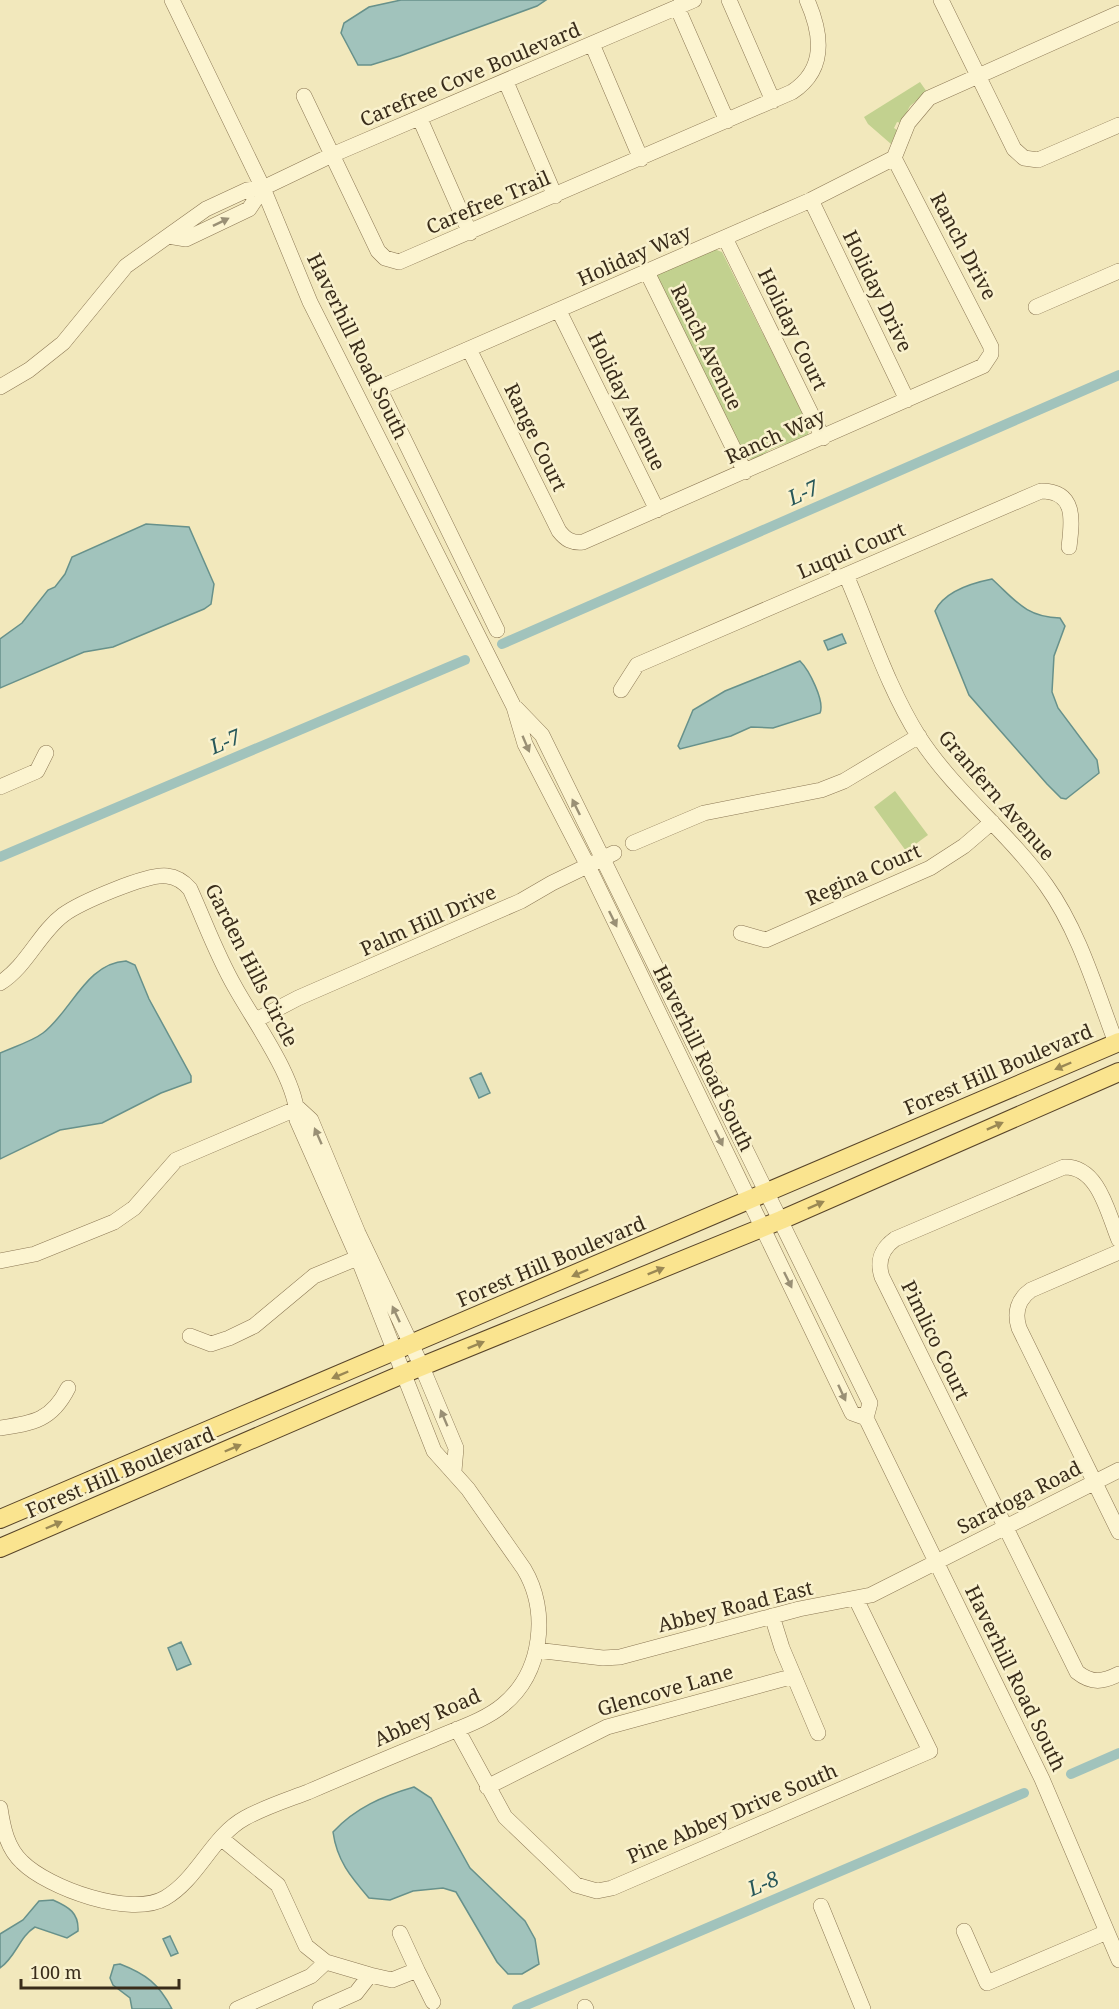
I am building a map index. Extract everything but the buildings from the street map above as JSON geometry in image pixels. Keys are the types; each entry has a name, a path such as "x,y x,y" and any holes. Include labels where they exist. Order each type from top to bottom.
{"main road":[{"path":"1071,1093 1094,1076 1107,1062 1118,1042"},
{"name":"Forest Hill Boulevard","path":"0,1519 1118,1042"},
{"name":"Forest Hill Boulevard","path":"0,1548 403,1374 781,1220 1119,1072"}],"street":[{"name":"Haverhill Road South","path":"173,0 263,188 310,302 514,707 525,744 601,860 768,1193 870,1403 867,1418 1042,1779 1119,1960"},
{"name":"Carefree Cove Boulevard","path":"0,387 29,370 63,343 126,266 206,209 247,190 263,188 332,155 694,0"},
{"path":"729,0 773,101"},
{"name":"Carefree Trail","path":"304,96 378,251 385,258 399,262 727,122 773,101 804,83 819,57 819,33 807,0"},
{"path":"940,0 1014,149 1024,159 1038,160 1119,124"},
{"path":"677,7 727,122"},
{"path":"894,158 908,123 923,104 936,94 1119,13"},
{"path":"592,44 641,159"},
{"path":"506,82 555,196"},
{"path":"420,119 470,233"},
{"name":"Holiday Way","path":"497,630 379,388 811,200 894,158"},
{"name":"Ranch Drive","path":"894,158 989,340 991,354"},
{"name":"Holiday Drive","path":"811,200 908,400"},
{"name":"Holiday Court","path":"725,238 823,438"},
{"path":"1036,307 1119,271"},
{"name":"Ranch Avenue","path":"648,272 745,472"},
{"name":"Holiday Avenue","path":"559,311 657,510"},
{"name":"Range Court","path":"469,349 559,531 569,541"},
{"name":"Ranch Way","path":"569,541 584,542 823,438 983,366 991,354"},
{"name":"Luqui Court","path":"621,690 637,665 1041,491 1056,494 1062,498 1070,511 1073,518 1069,547"},
{"name":"Granfern Avenue","path":"846,575 901,704 919,736 936,760 1032,866 1060,909 1089,970 1118,1042"},
{"path":"633,843 704,813 821,790 844,781 919,736"},
{"path":"0,787 37,771 46,753"},
{"name":"Regina Court","path":"741,933 766,940 930,868 951,856 992,822"},
{"name":"Haverhill Road South","path":"601,860 762,1228 852,1413 867,1418"},
{"name":"Palm Hill Drive","path":"256,1020 298,998 521,901 601,860"},
{"name":"Garden Hills Circle","path":"0,982 20,965 62,915 150,876 167,876 185,883 234,987 256,1020 275,1055 298,1108 297,1120 363,1256 422,1367"},
{"path":"0,1261 35,1254 114,1222 134,1208 177,1160 298,1108"},
{"name":"Pimlico Court","path":"1119,1240 1090,1177 1079,1169 1064,1167 895,1239 881,1256 882,1278 1077,1672 1097,1682 1104,1682 1119,1674"},
{"path":"1119,1252 1031,1290 1021,1300 1016,1313 1019,1328 1119,1532"},
{"path":"190,1336 211,1344 229,1338 254,1326 314,1276 363,1256"},
{"name":"Garden Hills Circle","path":"363,1256 403,1374"},
{"path":"422,1367 456,1448 454,1471"},
{"name":"Abbey Road","path":"0,1808 5,1850 21,1862 54,1883 111,1904 147,1904 164,1899 182,1886 222,1839 244,1819 457,1729 504,1705 526,1676 536,1650 540,1612 532,1582 495,1526 454,1471 434,1451 403,1374"},
{"path":"0,1428 35,1421 58,1408 68,1388"},
{"name":"Saratoga Road","path":"937,1562 1119,1470"},
{"name":"Abbey Road East","path":"536,1650 603,1659 620,1657 772,1616 871,1595 937,1562"},
{"name":"Pine Abbey Drive South","path":"457,1729 505,1817 570,1881 582,1888 597,1891 612,1888 930,1751 856,1599"},
{"path":"772,1616 818,1733"},
{"name":"Glencove Lane","path":"488,1786 599,1729 794,1676"},
{"path":"222,1839 278,1885 306,1946 326,1962 392,1980 417,1970"},
{"path":"821,1906 863,2009"},
{"path":"964,1931 987,1983 1107,1932"},
{"path":"400,1933 433,2002"},
{"path":"237,2009 311,1976 326,1962"},
{"path":"320,2009 356,1993 370,1975"}],"green space":[{"path":"920,82 927,92 910,106 901,123 897,122 894,128 897,130 891,144 868,124 864,117"},
{"path":"714,249 722,252 810,428 807,437 770,450 757,458 745,458 656,282 657,274"},
{"path":"895,791 928,835 906,851 874,807"}],"water":[{"path":"401,0 546,0 537,6 400,56 371,65 358,65 341,33 344,23 369,7"},
{"path":"146,524 189,527 214,584 211,604 113,647 84,652 0,688 0,639 22,623 48,590 55,587 65,574 72,557"},
{"path":"992,579 1022,606 1038,615 1060,618 1065,626 1054,656 1052,692 1058,708 1097,760 1099,773 1066,799 1061,798 1047,784 969,695 935,611 939,604 952,594 976,583"},
{"path":"842,634 846,643 828,650 824,641"},
{"path":"800,661 812,678 820,701 820,713 773,728 751,727 731,736 680,749 678,746 693,710 725,691"},
{"path":"126,961 135,965 149,999 191,1076 191,1082 161,1093 102,1123 60,1130 0,1159 0,1053 28,1042 43,1033 100,970"},
{"path":"481,1073 490,1093 479,1098 470,1078"},
{"path":"181,1642 191,1664 177,1670 168,1648"},
{"path":"414,1787 431,1798 470,1868 525,1921 535,1939 539,1964 522,1974 508,1974 497,1962 456,1892 443,1888 413,1891 390,1900 369,1898 351,1876 341,1860 333,1832 351,1816 370,1804"},
{"path":"53,1900 72,1911 77,1920 78,1931 67,1938 35,1927 0,1968 0,1934 23,1920 39,1901"},
{"path":"170,1936 178,1953 171,1956 163,1939"},
{"path":"120,1964 137,1972 157,1986 172,2009 132,2009 130,1998 113,1985 110,1978 114,1965"}],"waterway":[{"name":"L-7","path":"502,644 1119,375"},
{"name":"L-7","path":"0,857 465,660"},
{"name":"L-8","path":"1071,1774 1119,1753"},
{"name":"L-8","path":"517,2009 1024,1793"}]}
